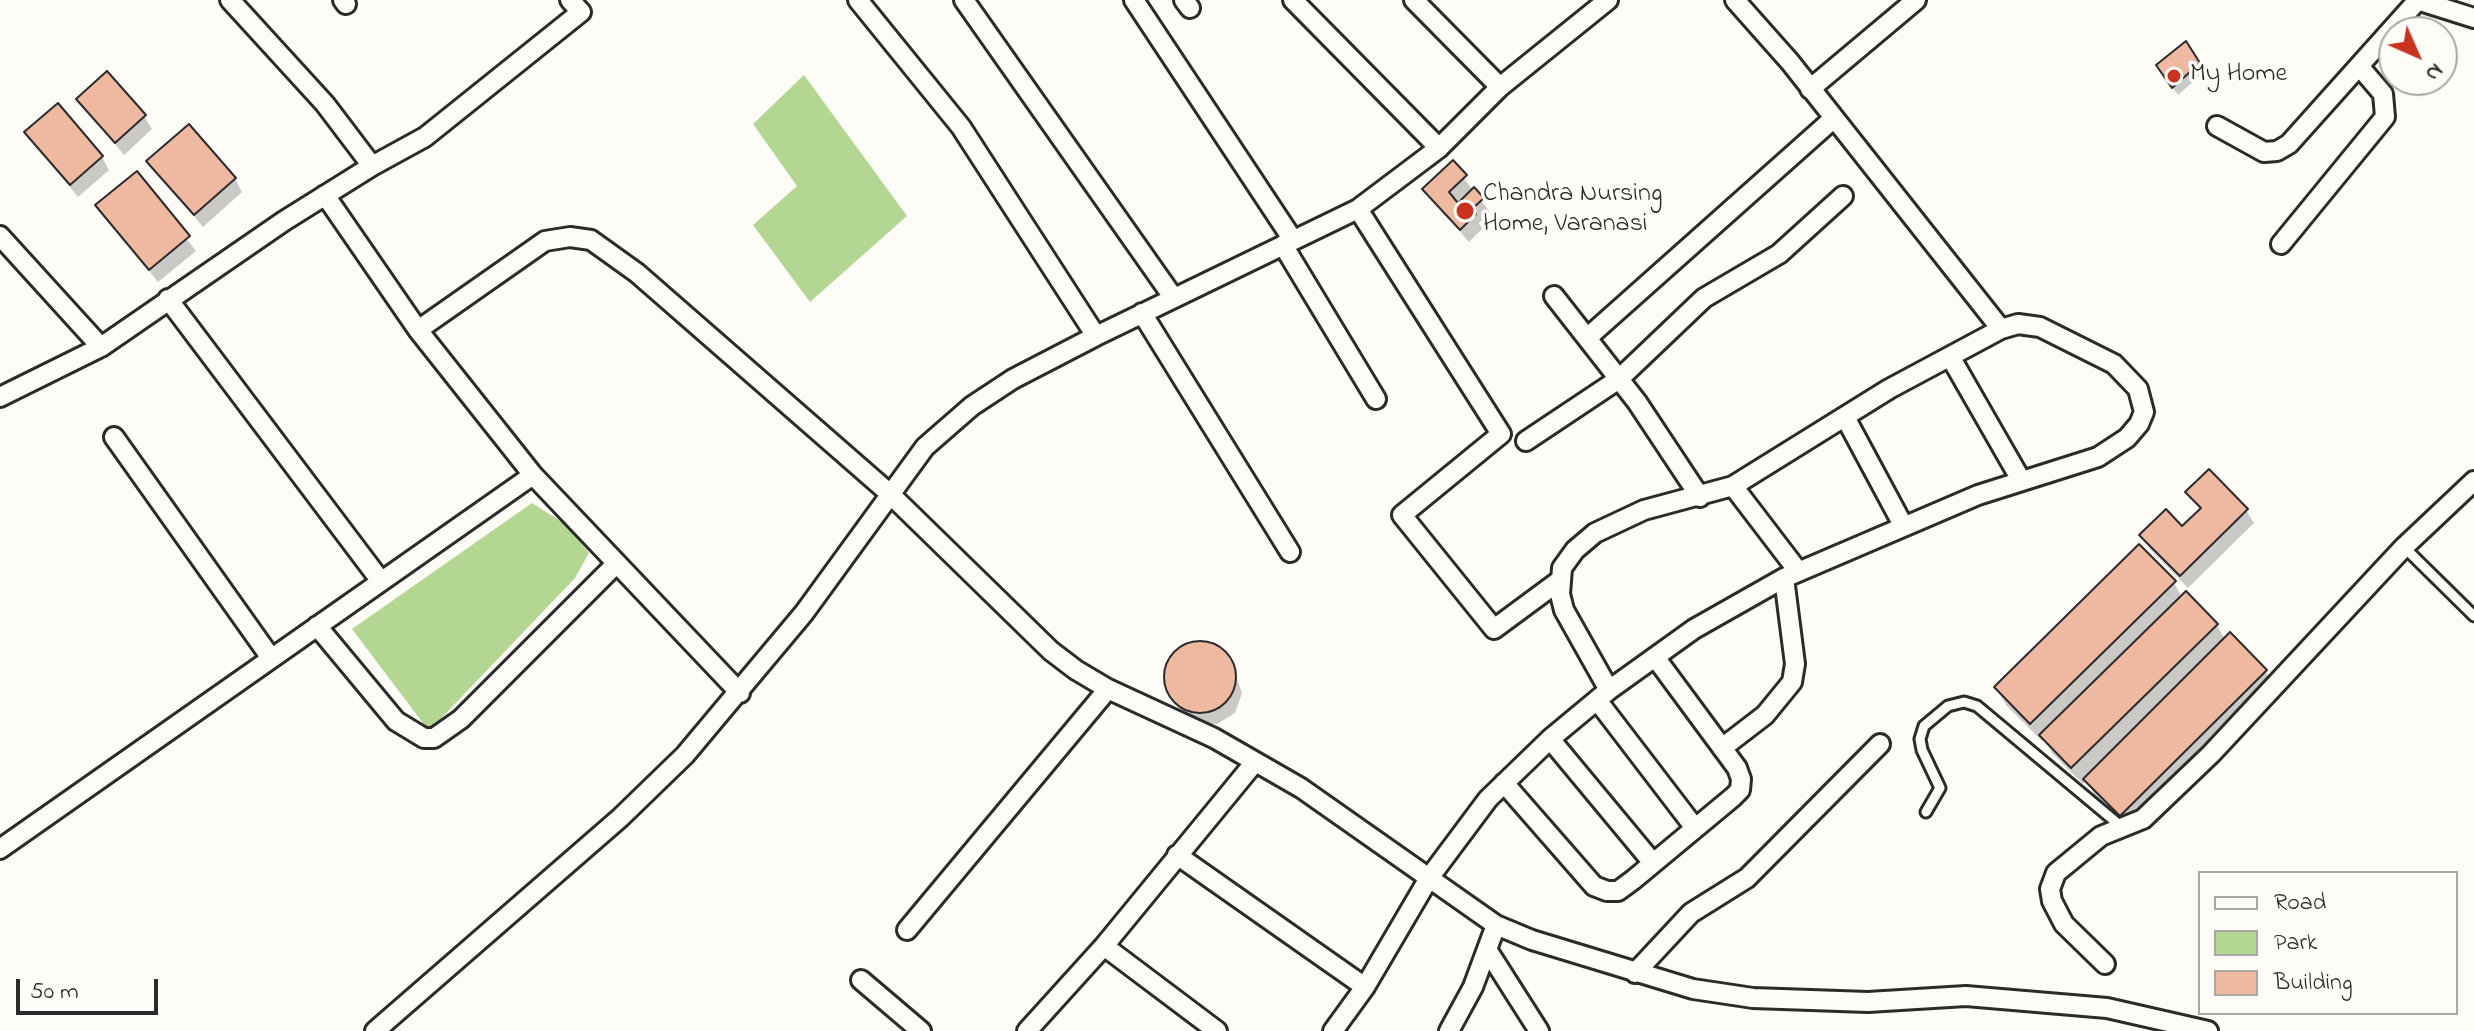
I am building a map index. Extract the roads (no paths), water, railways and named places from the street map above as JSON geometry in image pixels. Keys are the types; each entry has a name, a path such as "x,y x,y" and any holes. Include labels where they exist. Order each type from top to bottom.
{"street":[{"path":"230,0 325,104 372,166"},
{"path":"964,0 1173,297"},
{"path":"1134,0 1288,242 1376,399"},
{"path":"1293,0 1439,148"},
{"path":"1414,0 1500,87"},
{"path":"1735,0 2001,329"},
{"path":"1810,89 1916,0"},
{"path":"2217,126 2264,152 2277,151 2289,144 2417,0 2474,18"},
{"path":"861,1 961,127 1096,336"},
{"path":"375,1031 620,818 685,755 804,613 925,447 972,406 1013,379 1096,336 1358,209 1439,148 1500,87 1601,2"},
{"path":"0,397 101,347 325,195 425,137 582,4"},
{"path":"2281,244 2385,117 2383,94 2359,66"},
{"path":"1587,338 1833,119"},
{"path":"325,195 418,330 533,475 740,693"},
{"path":"1526,441 1619,379 1704,298 1779,254 1843,196"},
{"path":"1358,209 1501,434 1402,515 1494,629 1559,581"},
{"path":"0,236 101,347"},
{"path":"418,330 545,241 570,237 591,240 637,273 889,493 1051,651 1108,689 1214,738 1344,815 1496,925 1583,958 1693,989 1793,1001 1868,1002 1966,996 2107,1008 2208,1031"},
{"path":"1554,296 1619,379 1700,497"},
{"path":"168,299 380,580"},
{"path":"1142,313 1290,552"},
{"path":"1333,1031 1365,987 1429,878 1504,783 1603,695 1694,629 1791,575 1903,525 2114,449 2139,424 2144,412 2142,400 2126,375 2104,358 2040,327 2018,324 2001,329 1889,389 1733,486 1644,510 1595,533 1562,568 1559,581 1564,610 1603,695 1695,828"},
{"path":"1951,358 2021,480"},
{"path":"1845,417 1903,525"},
{"path":"114,437 271,658"},
{"path":"0,849 533,475"},
{"path":"2105,964 2064,924 2052,901 2050,889 2056,873 2080,850 2101,836 2143,819 2211,754 2404,547 2474,481"},
{"path":"1722,748 1765,715 1792,682 1795,664 1791,575 1733,486"},
{"path":"317,626 396,721 424,738 434,738 461,719 616,564"},
{"path":"1504,783 1594,886 1618,891 1695,828 1740,790 1741,779 1737,768 1655,657"},
{"path":"907,930 1108,689"},
{"path":"1550,739 1653,863"},
{"path":"1635,973 1691,913 1747,878 1880,744"},
{"path":"1027,1031 1104,946 1255,762"},
{"path":"1177,855 1365,987"},
{"path":"1449,1031 1488,951 1496,925"},
{"path":"1104,946 1217,1031"},
{"path":"1488,951 1539,1031"},
{"path":"861,980 921,1031"}],"lane":[{"path":"2404,547 2474,616"},
{"path":"1926,812 1940,788 1922,750 1920,739 1924,726 1948,706 1964,702 1977,706 2123,828"}],"place":[{"name":"My Home","path":"2174,76"},
{"name":"Chandra Nursing Home, Varanasi","path":"1465,211"}]}
